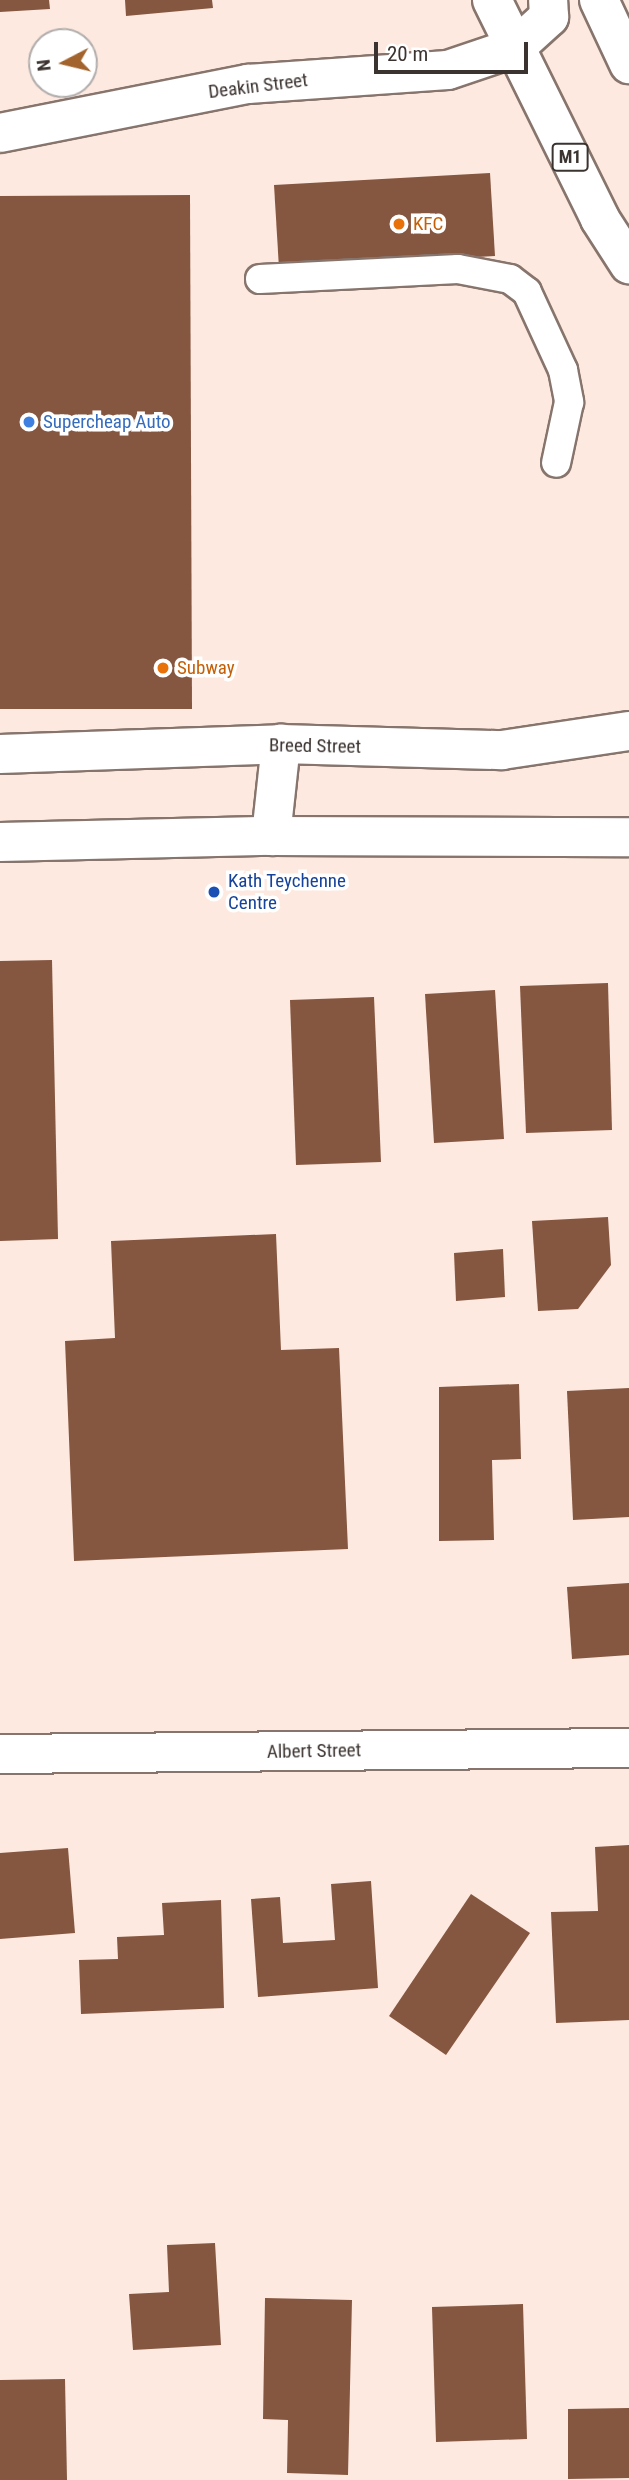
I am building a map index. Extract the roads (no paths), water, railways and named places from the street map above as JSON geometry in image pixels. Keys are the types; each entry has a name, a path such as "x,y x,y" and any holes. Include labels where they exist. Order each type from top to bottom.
{"main road":[{"name":"M1","path":"492,0 600,219 629,264"},
{"path":"516,47 549,17 548,0"},
{"path":"599,0 629,64"},
{"name":"Deakin Street","path":"0,134 248,84 448,70 516,47"},
{"name":"Breed Street","path":"0,754 281,744 502,750 629,731"},
{"path":"271,836 281,744"},
{"path":"0,842 271,836 629,837"},
{"name":"Albert Street","path":"0,1754 629,1748"}],"lane":[{"path":"260,279 458,269 509,279 527,292 563,370 569,402 556,463"}],"place":[{"name":"KFC","path":"399,224"},
{"name":"Supercheap Auto","path":"29,422"},
{"name":"Subway","path":"163,668"},
{"name":"Kath Teychenne Centre","path":"214,892"}]}
